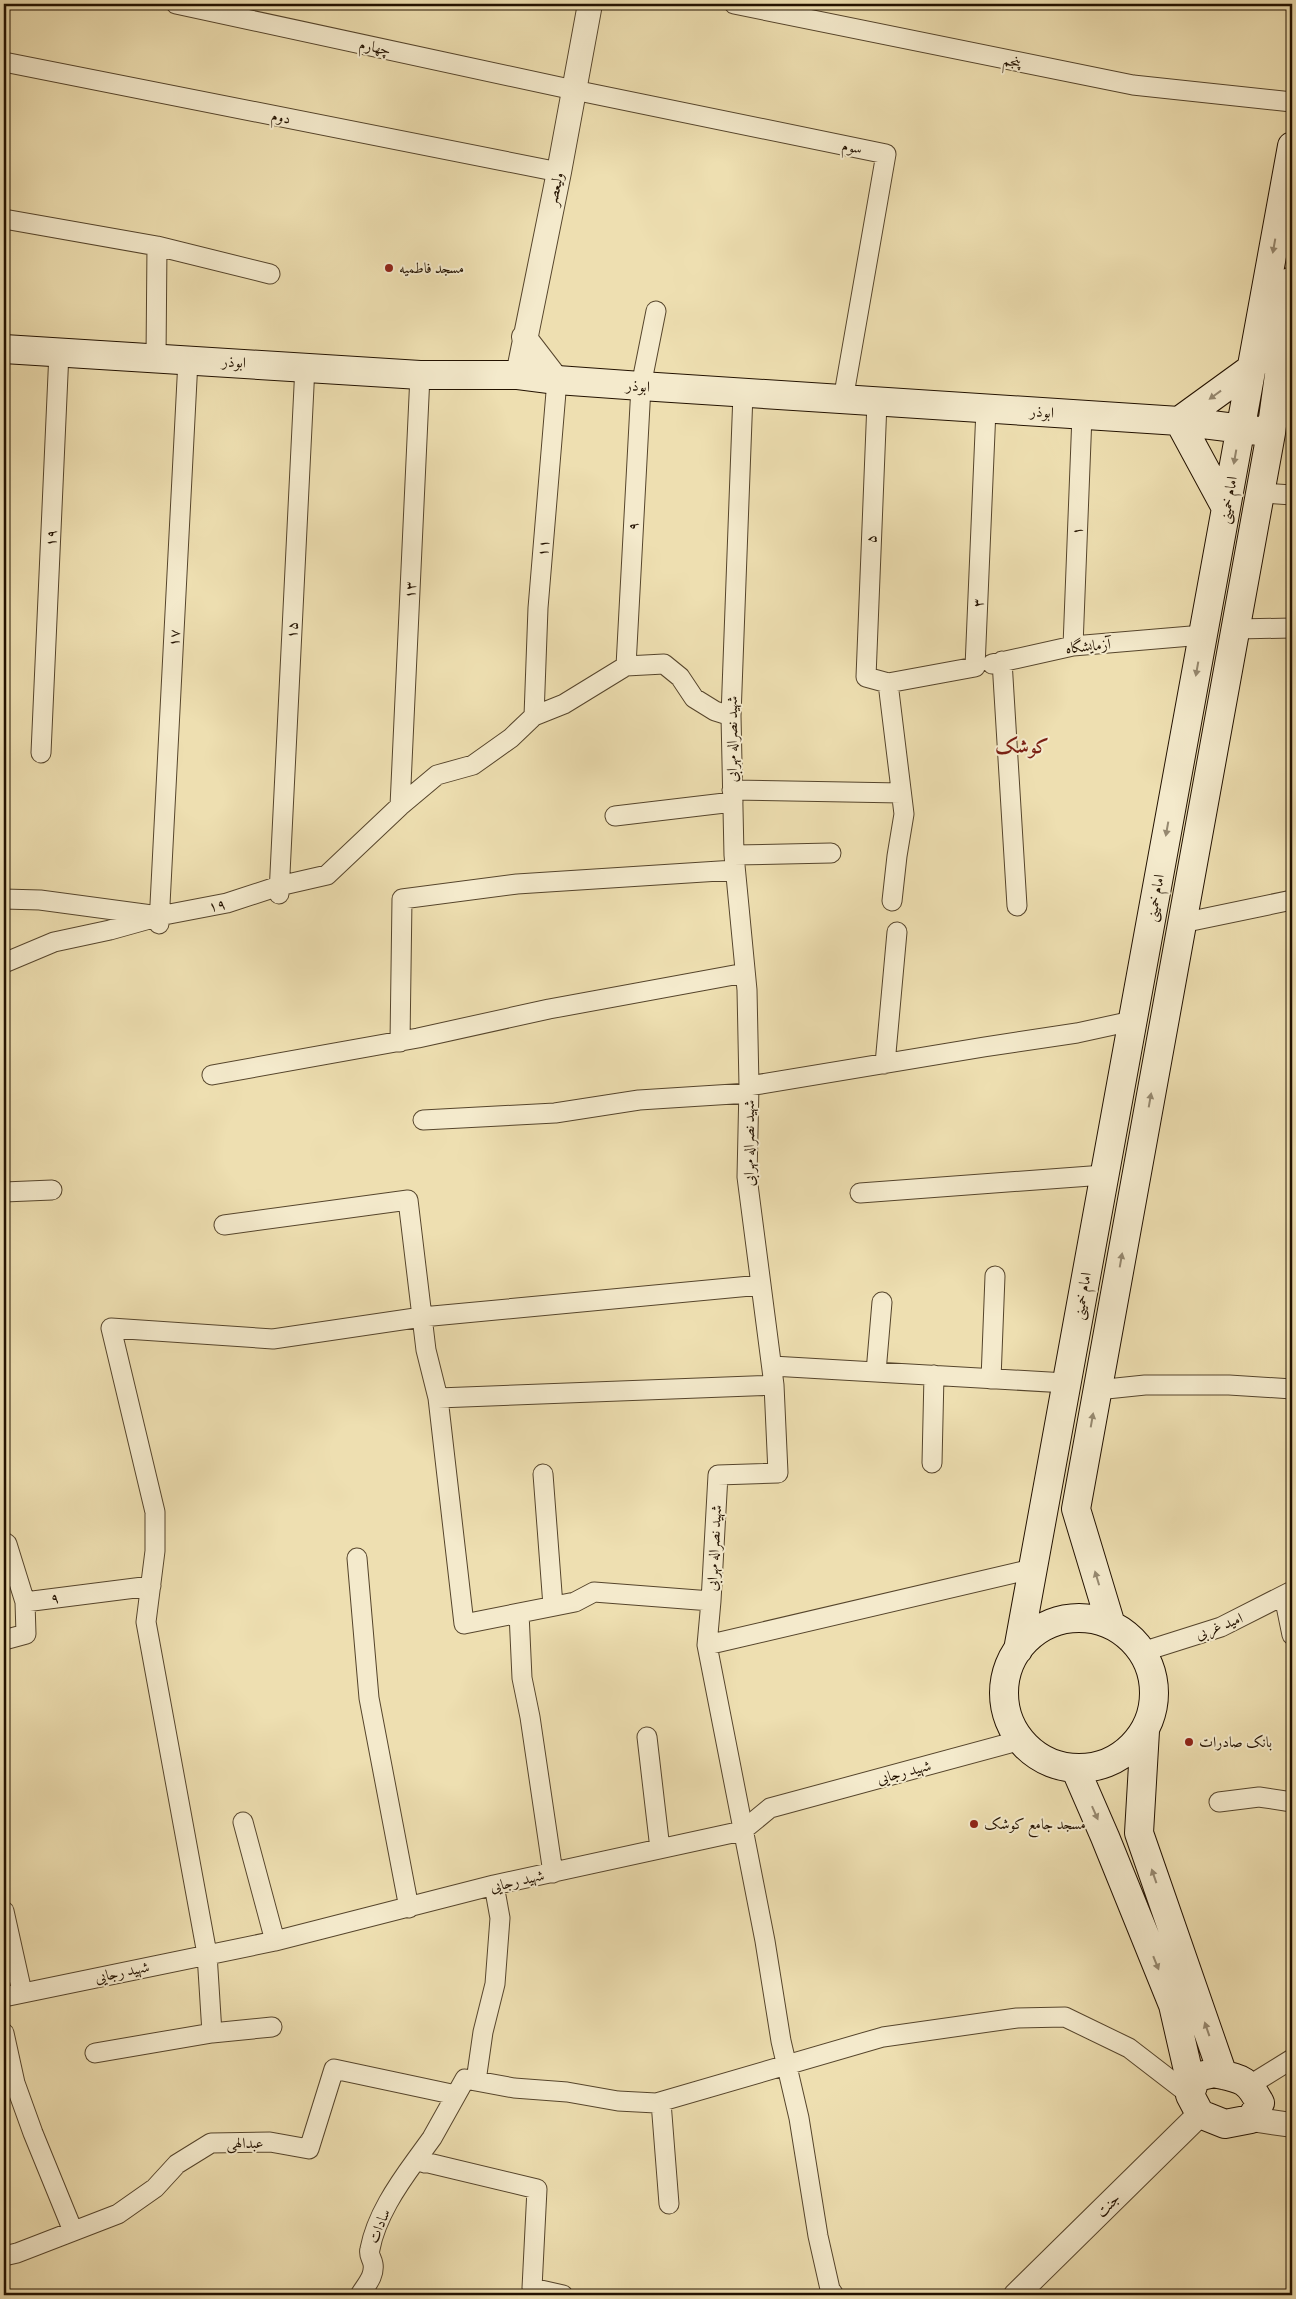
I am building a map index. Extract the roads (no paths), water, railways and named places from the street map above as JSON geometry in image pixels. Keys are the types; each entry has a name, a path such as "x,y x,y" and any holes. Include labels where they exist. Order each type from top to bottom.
{"main road":[{"name":"امام خمینی","path":"1018,1650 1292,146"},
{"name":"امام خمینی","path":"1111,1625 1076,1509 1261,493 1292,284"},
{"name":"ابوذر","path":"4,349 306,366 420,375 518,375 557,380 842,400 1179,421 1271,433"},
{"path":"1226,508 1179,421 1252,368"},
{"path":"1145,1731 1132,1747 1115,1760 1096,1767 1075,1768 1054,1764 1036,1755 1021,1740 1010,1724 1004,1696 1008,1667 1018,1650 1032,1635 1050,1624 1070,1618 1091,1619 1111,1625 1128,1636 1142,1652 1151,1670 1155,1691 1152,1712 1145,1731 1139,1833 1223,2075"},
{"path":"1075,1768 1173,2006 1194,2099 1225,2124 1251,2119 1260,2103 1250,2085 1223,2075 1214,2074 1196,2078 1194,2099"}],"street":[{"name":"چهارم","path":"176,4 574,90"},
{"name":"ولیعصر","path":"518,375 524,337 559,172 590,4"},
{"name":"پنجم","path":"734,4 1133,86 1292,102"},
{"name":"دوم","path":"4,62 559,172"},
{"name":"سوم","path":"574,90 886,154 842,400"},
{"path":"4,219 157,246 270,274"},
{"path":"156,358 157,246"},
{"name":"۹","path":"626,666 641,386 656,311"},
{"path":"524,337 557,380"},
{"name":"۱۹","path":"41,753 59,352"},
{"name":"۱۷","path":"159,920 188,360"},
{"name":"۱۵","path":"279,890 306,366"},
{"name":"۱۳","path":"400,806 420,375"},
{"name":"۱۱","path":"534,716 538,608 557,380"},
{"name":"شهید نصراله مهرابی","path":"742,393 731,716 734,862 745,973 749,1090 747,1177 774,1385 778,1473 718,1475 711,1601 706,1645 765,1940 787,2066 799,2118 818,2236 830,2289 834,2295"},
{"name":"۵","path":"877,402 866,677 888,683"},
{"name":"۳","path":"975,667 986,409"},
{"name":"۱","path":"1073,646 1082,415"},
{"path":"1261,493 1292,495"},
{"path":"1236,629 1292,628"},
{"name":"آزمایشگاه","path":"975,667 1073,646 1203,635"},
{"path":"1002,661 1017,906"},
{"path":"534,716 564,704 626,666 664,664 680,677 694,698 715,711 731,716"},
{"path":"892,901 904,814 888,683 975,667"},
{"name":"۱۹","path":"4,899 40,900 159,920 279,890 327,875 400,806 437,775 473,765 511,738 534,716"},
{"path":"615,816 732,796 901,793"},
{"path":"400,1042 402,900 517,884 831,853"},
{"path":"1182,923 1292,900"},
{"path":"4,963 54,942 159,920"},
{"path":"885,1064 897,932"},
{"path":"212,1075 400,1042 549,1009 745,973"},
{"path":"423,1120 555,1113 638,1100 749,1090 984,1046 1077,1033 1132,1021"},
{"path":"860,1193 1104,1175"},
{"path":"4,1192 52,1190"},
{"path":"224,1225 408,1200 426,1350 438,1398 464,1624 575,1602 594,1592 711,1601"},
{"path":"991,1379 995,1276"},
{"path":"212,2033 207,1954 146,1622 155,1551 156,1512 111,1328 273,1339 422,1316 761,1285"},
{"path":"876,1372 882,1302"},
{"path":"772,1366 1066,1383"},
{"path":"932,1463 934,1376"},
{"path":"438,1398 774,1385"},
{"path":"1098,1390 1145,1385 1229,1385 1292,1389"},
{"path":"543,1474 553,1606"},
{"path":"4,1542 7,1544 24,1602 26,1634 4,1640"},
{"path":"357,1558 369,1698 409,1908"},
{"path":"706,1645 1032,1569"},
{"name":"۹","path":"24,1602 151,1586"},
{"path":"1288,1594 1292,1635"},
{"name":"امید غربی","path":"1142,1652 1221,1627 1288,1594"},
{"path":"519,1613 522,1678 530,1717 553,1872"},
{"path":"647,1737 660,1848"},
{"name":"شهید رجایی","path":"9,2000 207,1954 275,1941 494,1885 742,1831 770,1808 1021,1740"},
{"path":"1219,1802 1259,1797 1292,1802"},
{"path":"243,1822 275,1941"},
{"path":"494,1885 500,1918 496,1984 483,2032 476,2081 514,2088 567,2092 618,2101 661,2102 883,2037 1017,2018 1065,2017 1129,2048 1194,2099"},
{"path":"4,1910 9,2000"},
{"path":"95,2053 212,2033 272,2027"},
{"path":"4,2033 15,2083 73,2231"},
{"path":"1250,2085 1292,2059"},
{"name":"عبدالهی","path":"4,2256 118,2214 155,2188 177,2164 212,2143 270,2142 309,2149 334,2068 456,2095"},
{"name":"سادات","path":"360,2295 373,2275 373,2264 369,2250 380,2218 404,2176 421,2161 464,2079 476,2081"},
{"name":"جنت","path":"1016,2295 1194,2099"},
{"path":"661,2102 669,2204"},
{"path":"1251,2119 1292,2125"},
{"path":"421,2161 537,2189 532,2288 563,2295"}],"place":[{"name":"مسجد فاطمیه","path":"389,268"},
{"name":"بانک صادرات","path":"1189,1742"},
{"name":"مسجد جامع کوشک","path":"974,1824"}],"district":[{"name":"کوشک","path":"1022,746"}]}
